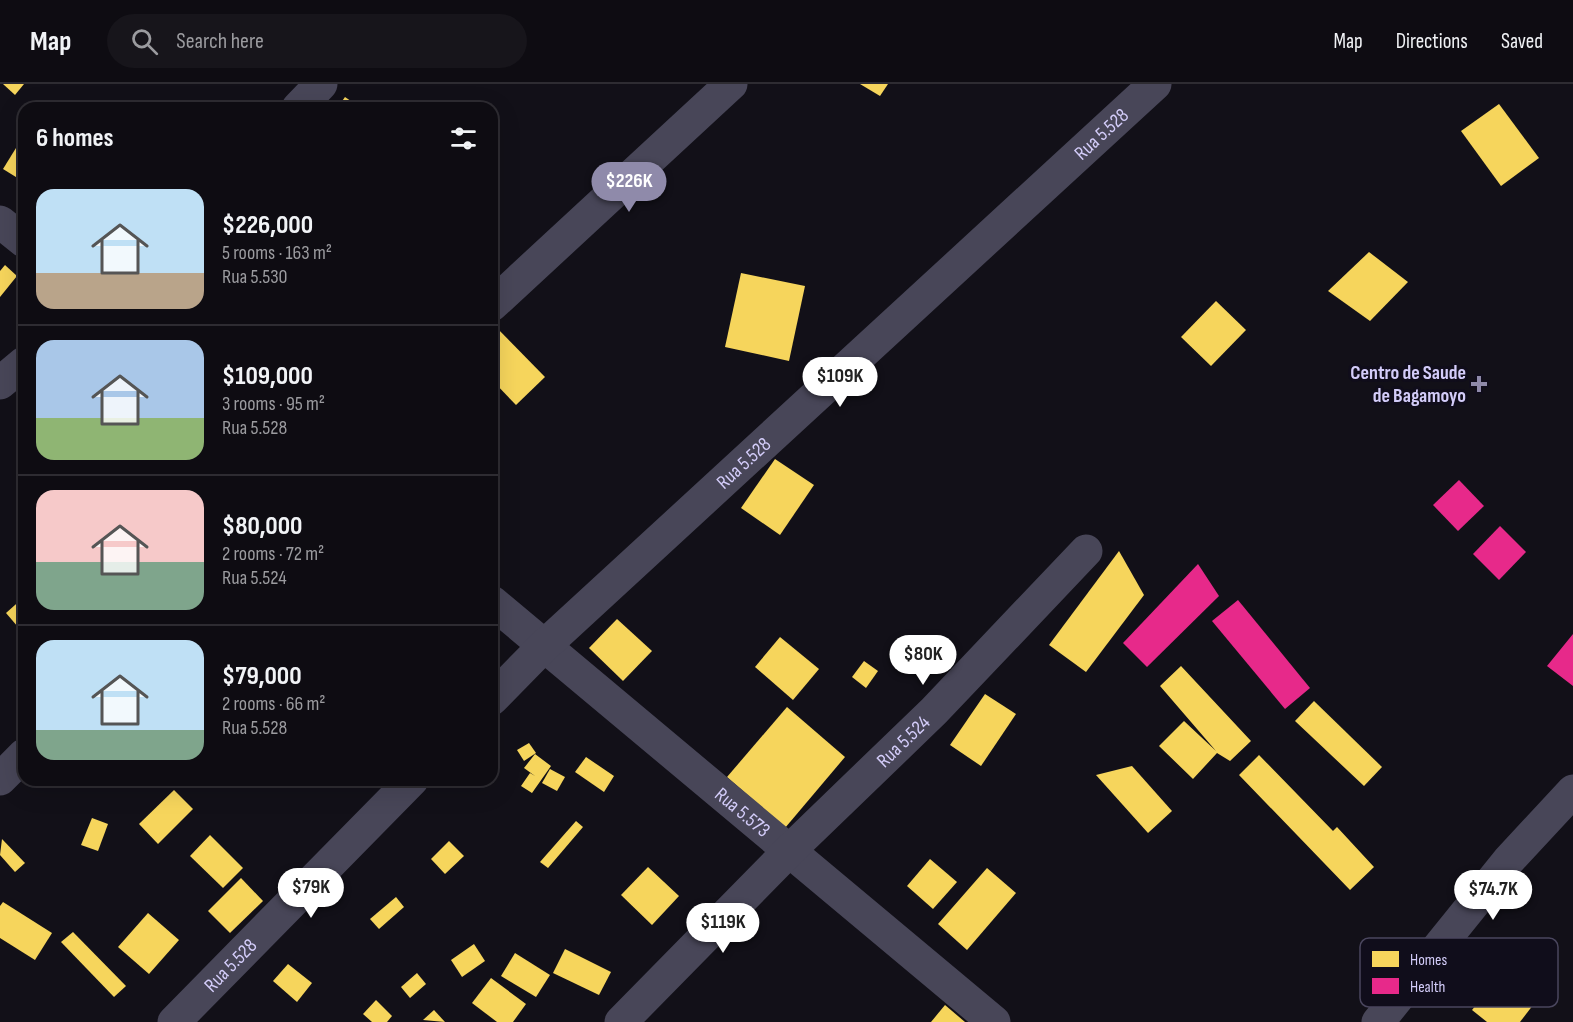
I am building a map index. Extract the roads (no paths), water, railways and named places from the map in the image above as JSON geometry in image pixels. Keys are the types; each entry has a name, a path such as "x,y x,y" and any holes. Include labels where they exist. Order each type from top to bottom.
{"street":[{"path":"304,102 321,84"},
{"path":"498,299 731,84"},
{"name":"Rua 5.528","path":"498,693 543,647 1155,84"},
{"path":"0,222 18,236"},
{"path":"0,383 18,368"},
{"name":"Rua 5.524","path":"621,1022 789,851 934,711 1086,550"},
{"name":"Rua 5.573","path":"498,607 994,1022"},
{"path":"0,778 18,762"},
{"name":"Rua 5.528","path":"174,1022 406,786"},
{"path":"1446,938 1508,861 1573,790"},
{"path":"1378,1022 1390,1007"}],"place":[{"name":"Centro de Saude de Bagamoyo","path":"1479,384"}]}
